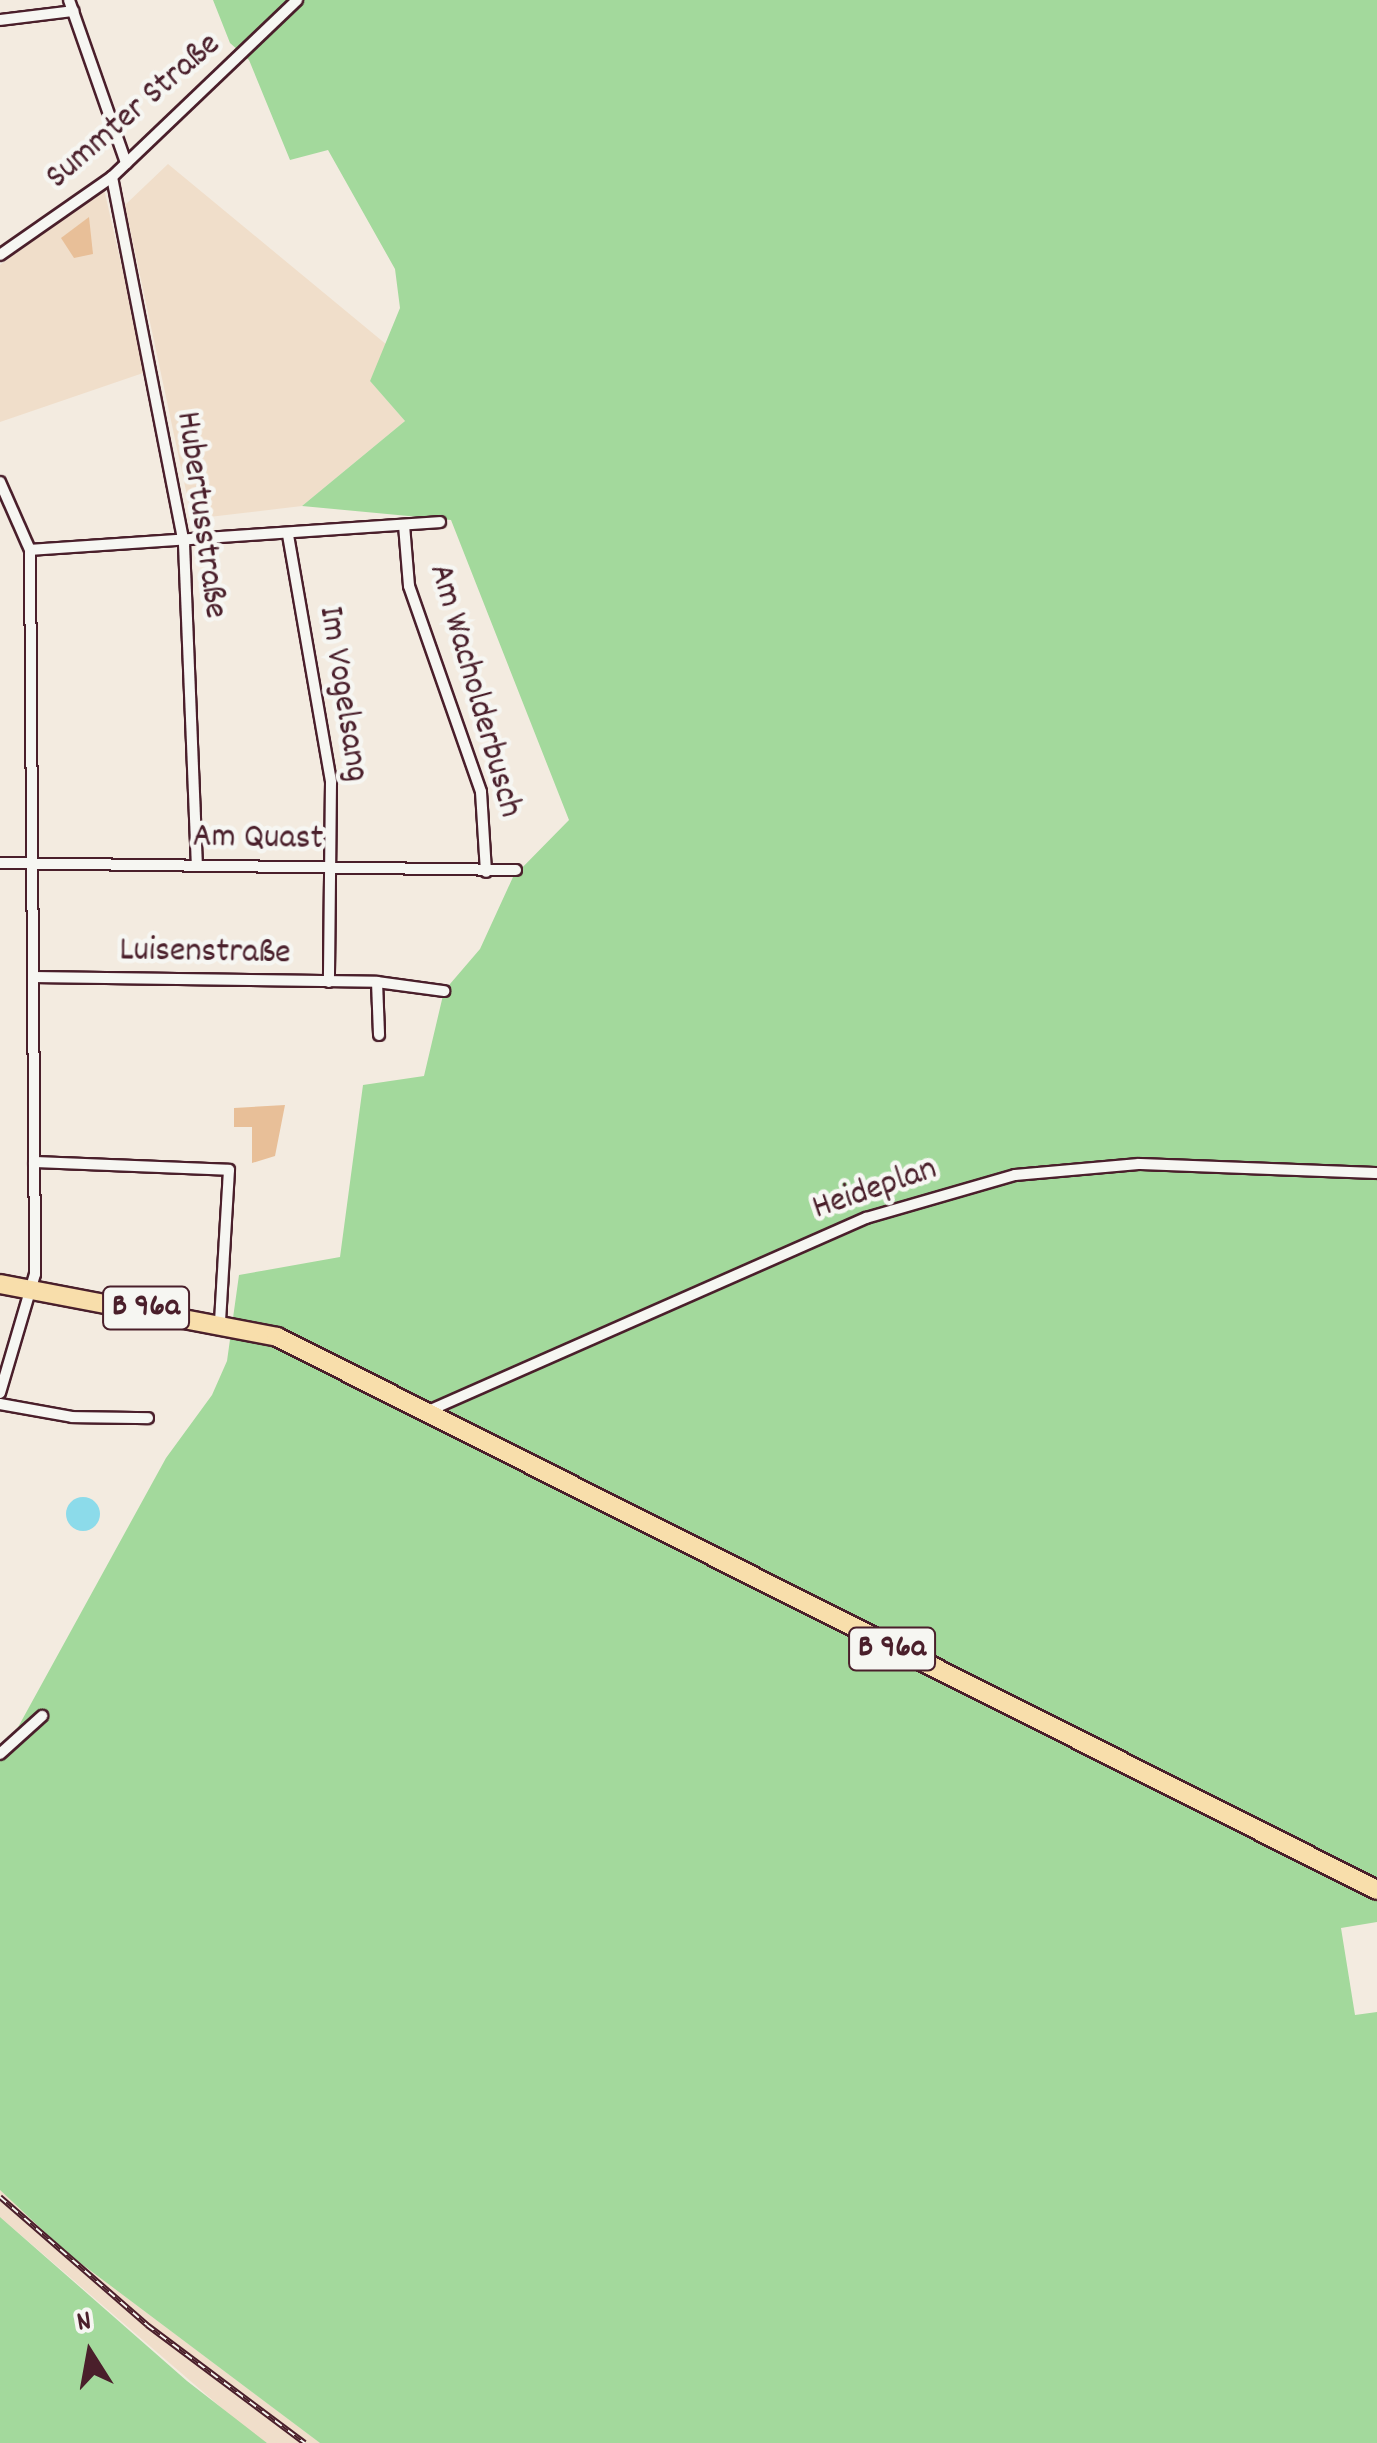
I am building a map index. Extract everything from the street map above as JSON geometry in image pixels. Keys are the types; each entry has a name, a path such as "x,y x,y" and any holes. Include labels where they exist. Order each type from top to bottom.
{"main road":[{"name":"B 96a","path":"0,1284 260,1331 1369,1886"}],"street":[{"name":"Summter Straße","path":"0,255 112,176 297,0"},
{"path":"0,20 71,5 126,163"},
{"name":"Hubertusstraße","path":"112,176 184,544 198,866"},
{"path":"0,482 30,550 34,1162 32,1289 0,1393"},
{"path":"30,550 184,544 440,522"},
{"name":"Am Wacholderbusch","path":"404,525 409,586 481,792 486,872"},
{"name":"Im Vogelsang","path":"288,535 331,782 334,868 329,982"},
{"name":"Am Quast","path":"0,863 516,870"},
{"name":"Luisenstraße","path":"32,978 377,982 444,990"},
{"path":"377,982 379,1035"},
{"path":"34,1162 229,1170 220,1321"},
{"name":"Heideplan","path":"425,1412 866,1218 1016,1175 1138,1164 1377,1173"},
{"path":"0,1404 72,1418 148,1418"},
{"path":"0,1754 42,1716"}],"shaded area":[{"path":"168,164 387,345 370,381 405,421 302,506 192,519 125,205"},
{"path":"104,189 146,372 0,422 0,265"},
{"path":"0,2190 67,2253 320,2443 267,2443 245,2428 0,2217"}],"green space":[{"path":"213,0 1377,0 1377,1922 1341,1928 1355,2015 1377,2012 1377,2443 320,2443 67,2253 0,2190 0,1760 166,1458 212,1395 227,1361 239,1275 340,1257 363,1085 424,1076 444,991 480,949 513,877 569,820 451,520 302,506 405,421 370,381 400,308 395,269 328,150 290,160 249,60 230,43"},
{"path":"0,2217 187,2381 267,2443 0,2443"}],"water":[{"path":"83,1497 95,1502 100,1514 95,1526 83,1531 71,1526 66,1514 71,1502"}],"building":[{"path":"89,217 93,254 74,258 61,238"},
{"path":"285,1105 275,1156 252,1163 252,1127 234,1127 234,1108"}],"railway":[{"path":"0,2197 147,2325 305,2443"}]}
